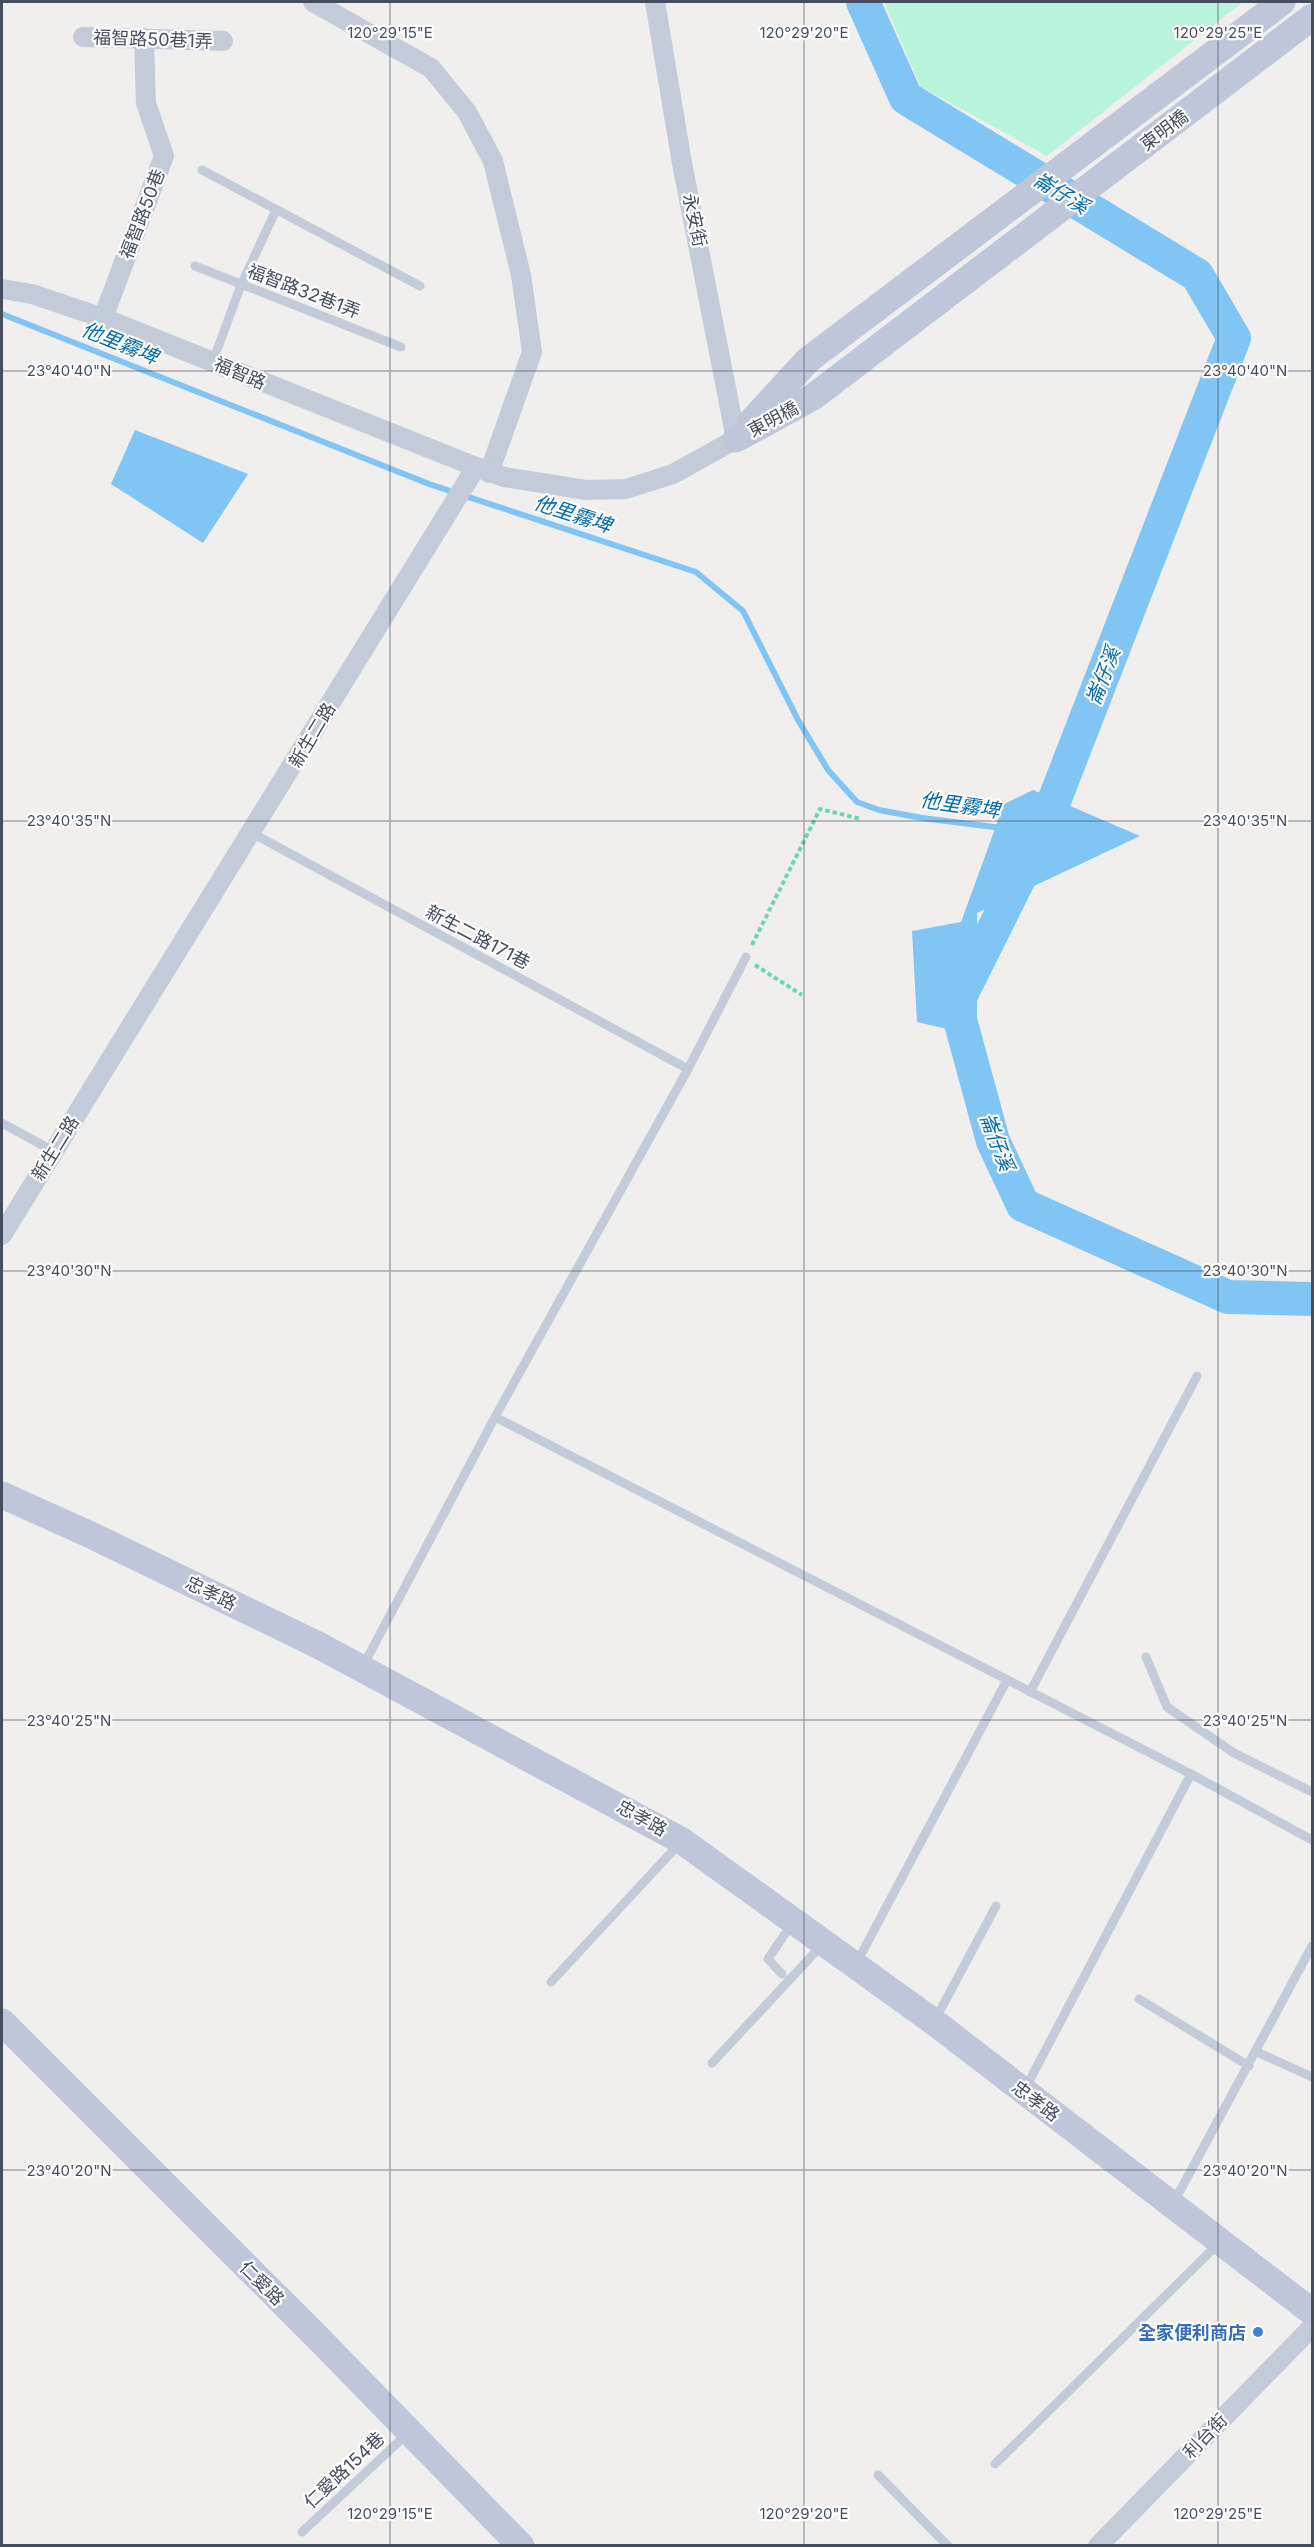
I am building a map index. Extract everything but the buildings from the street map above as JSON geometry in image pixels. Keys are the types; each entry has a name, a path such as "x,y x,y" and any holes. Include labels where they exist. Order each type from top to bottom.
{"main road":[{"name":"東明橋","path":"736,439 808,360 1282,2"},
{"name":"東明橋","path":"736,439 813,397 1312,17"},
{"name":"忠孝路","path":"2,1495 93,1536 362,1668 682,1841 934,2022 1312,2312"},
{"name":"仁愛路","path":"2,2022 318,2338 521,2546"}],"street":[{"name":"新生二路","path":"2,1235 252,833 483,470 532,352 521,275 493,161 467,112 431,68 313,2"},
{"name":"永安街","path":"655,2 682,163 736,439"},
{"name":"福智路50巷1弄","path":"84,37 223,41"},
{"name":"福智路50巷","path":"104,318 164,156 146,103 144,39"},
{"name":"福智路","path":"2,289 32,294 104,318 483,470"},
{"path":"483,470 586,490 626,489 673,474 736,439"},
{"name":"利台街","path":"1098,2546 1312,2327"}],"lane":[{"path":"202,170 420,286"},
{"path":"213,361 241,285 276,210"},
{"name":"福智路32巷1弄","path":"195,266 401,346"},
{"name":"新生二路171巷","path":"252,833 688,1069"},
{"path":"362,1668 495,1417 688,1069 746,957"},
{"path":"2,1123 53,1151"},
{"path":"1030,1692 1197,1376"},
{"path":"495,1417 1191,1774 1312,1840"},
{"path":"1146,1657 1167,1707 1234,1753 1312,1792"},
{"path":"856,1964 1007,1680"},
{"path":"1023,2091 1191,1774"},
{"path":"551,1982 682,1841"},
{"path":"934,2022 996,1906"},
{"path":"782,1974 768,1959 795,1920"},
{"path":"712,2062 825,1942"},
{"path":"1173,2204 1257,2052 1312,1946"},
{"path":"1139,1999 1249,2066"},
{"path":"1257,2052 1312,2077"},
{"path":"994,2464 1220,2241"},
{"name":"仁愛路154巷","path":"302,2532 409,2432"},
{"path":"879,2475 948,2546"}],"path":[{"path":"802,995 767,975 746,957 820,809 861,819"}],"green space":[{"path":"884,2 1243,2 1047,156 921,87"}],"water":[{"path":"135,430 248,474 203,543 111,484"},
{"path":"1033,790 1140,836 977,913 977,1036 917,1022 912,931 961,922 1004,804"}],"waterway":[{"name":"崙仔溪","path":"863,2 906,98 1197,275 1234,338 1042,832 956,1005 993,1141 1023,1205 1228,1297 1312,1299"},
{"name":"他里霧埤","path":"2,314 429,484 696,572 743,611 798,720 828,770 857,802 879,810 922,818 1002,828"}],"place":[{"name":"全家便利商店","path":"1258,2332"}]}
